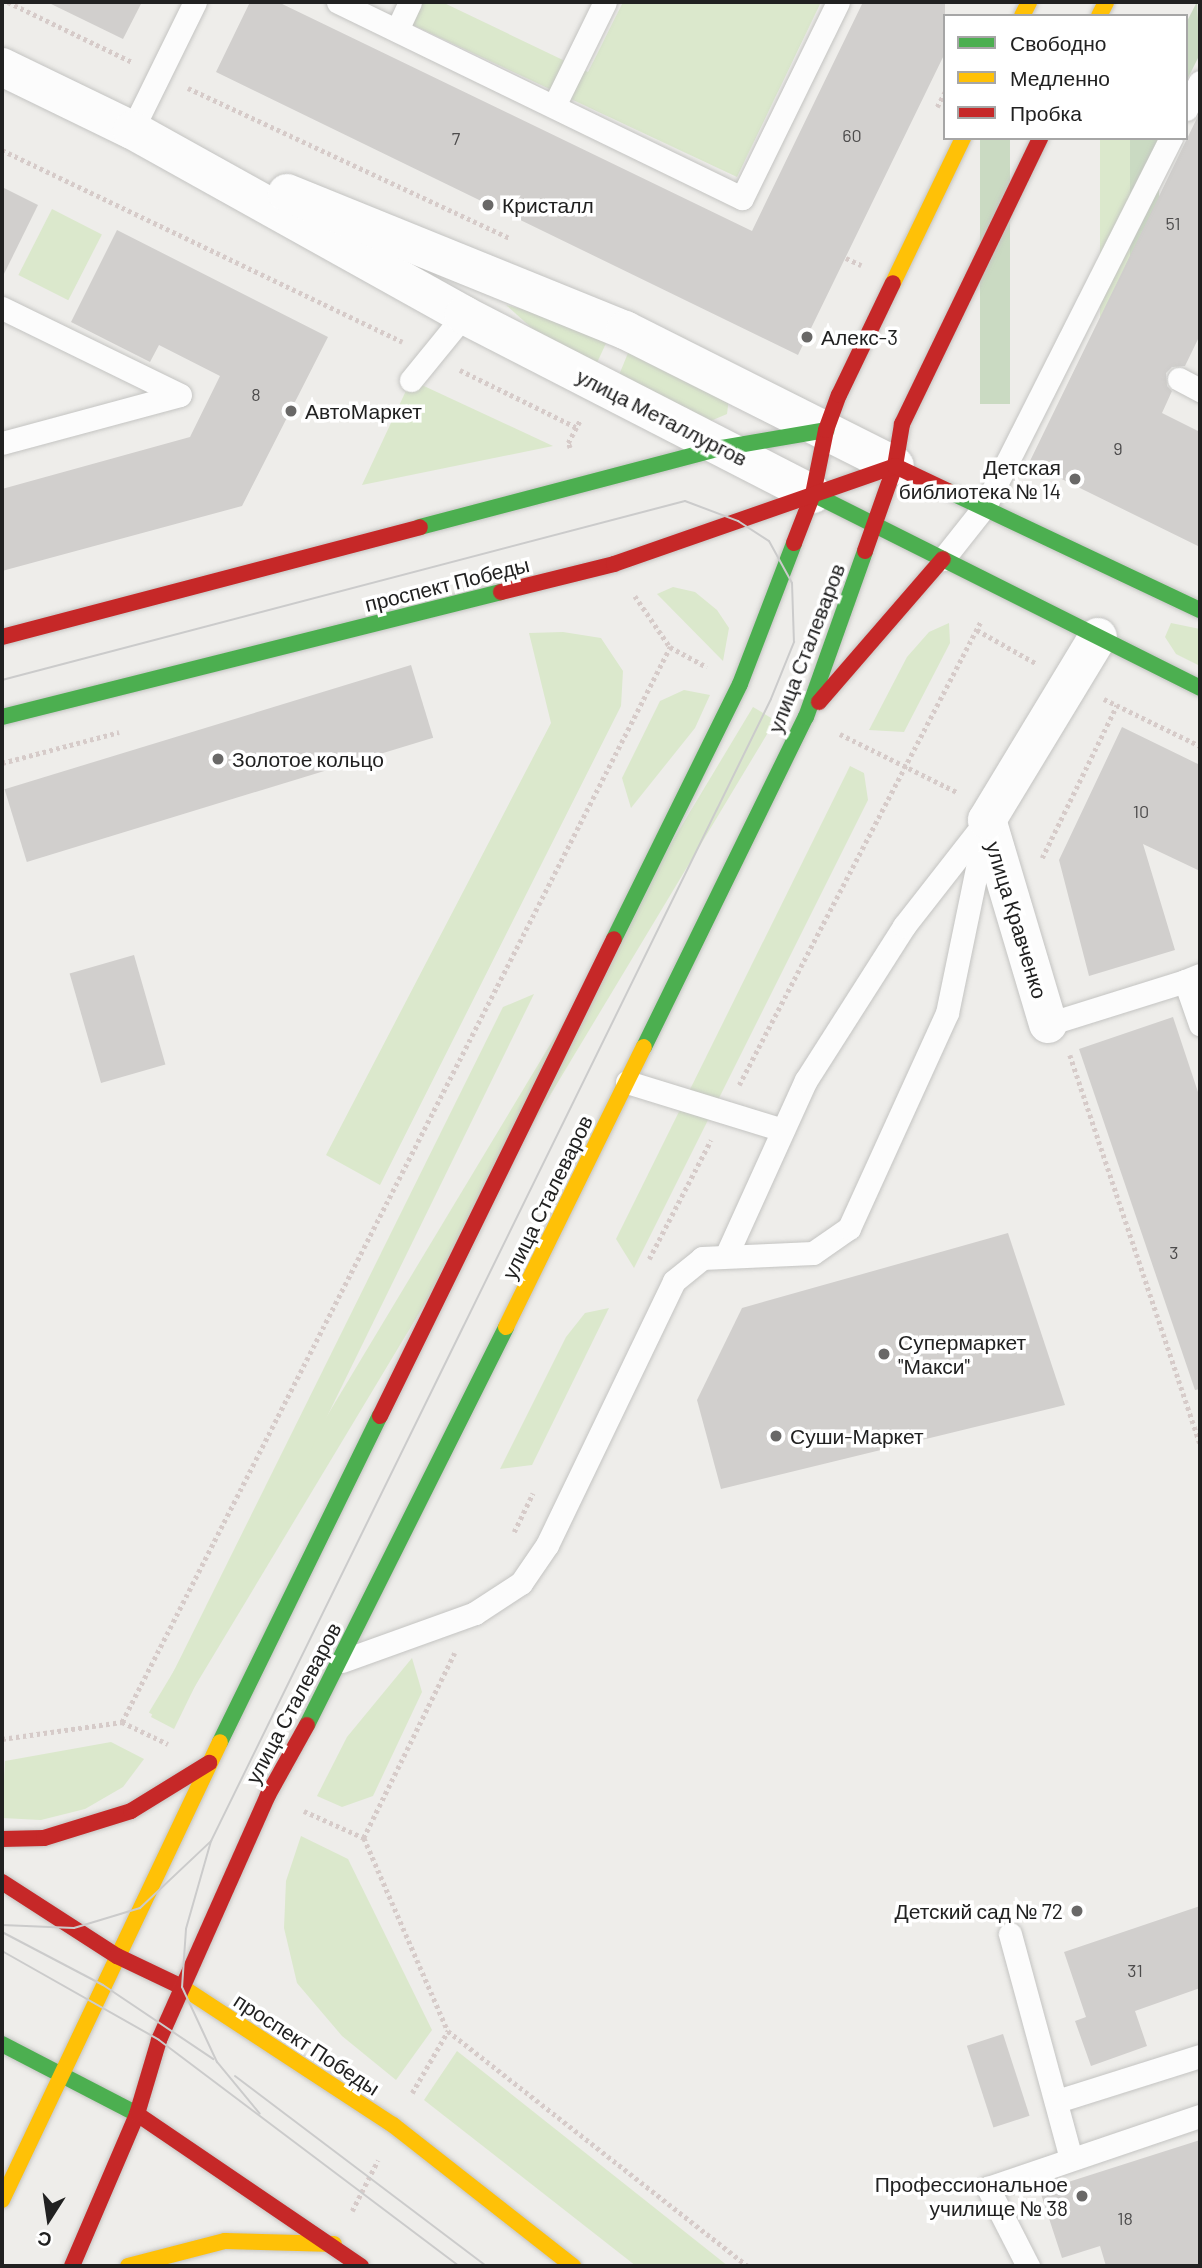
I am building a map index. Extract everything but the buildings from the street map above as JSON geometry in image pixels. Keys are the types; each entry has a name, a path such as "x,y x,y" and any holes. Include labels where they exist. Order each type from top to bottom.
{"main road":[{"path":"2,2200 60,2071 209,1763 740,684 813,495 826,430 962,140"},
{"name":"улица Сталеваров","path":"72,2266 137,2114 182,1987 268,1795 342,1661 806,717 895,466 902,424 1039,140"},
{"path":"2,637 721,448 826,430"},
{"name":"проспект Победы","path":"2,718 614,564 895,466"},
{"name":"улица Металлургов","path":"895,466 985,506 1200,610"},
{"name":"улица Металлургов","path":"813,495 1200,688"},
{"path":"806,717 943,559"},
{"path":"2,1839 44,1838 131,1811 209,1763"},
{"name":"проспект Победы","path":"2,1882 117,1956 182,1987 393,2125 573,2266"},
{"path":"2,2044 60,2071 137,2114 334,2244 361,2266"},
{"path":"128,2266 225,2241 334,2244"}],"street":[{"name":"улица Металлургов","path":"2,67 132,130 464,315 813,495"},
{"name":"улица Металлургов","path":"132,130 625,330 895,466"},
{"name":"улица Кравченко","path":"1053,1023 987,820 1098,636"}],"lane":[{"path":"132,130 195,2"},
{"path":"338,2 742,198 838,2"},
{"path":"397,30 410,2"},
{"path":"554,106 605,2"},
{"path":"1188,105 1200,82"},
{"path":"943,559 985,506 1081,334 1170,140"},
{"path":"2,308 180,395 2,443"},
{"path":"411,380 464,315"},
{"path":"1179,379 1200,390"},
{"path":"726,1256 806,1080 904,926 987,820"},
{"path":"342,1661 475,1613 521,1583 547,1545 674,1281 702,1258 813,1253 849,1228 947,1013 987,820"},
{"path":"1053,1023 1193,978 1200,1024"},
{"path":"627,1082 783,1130"},
{"path":"1010,1934 1057,2101 1070,2159"},
{"path":"1057,2101 1200,2056"},
{"path":"1028,2266 988,2188 1200,2116"}],"path":[{"path":"2,150 576,427"},
{"path":"846,258 860,265 855,276"},
{"path":"644,1269 977,629"},
{"path":"2,1739 121,1722 670,647"},
{"path":"1045,870 1041,857 1116,705"},
{"path":"1053,1023 1200,1443"},
{"path":"511,1539 535,1490"},
{"path":"475,1613 364,1838 448,2031 748,2266"}],"green space":[{"path":"423,2 442,2 588,72 623,2 821,2 737,177 411,24"},
{"path":"1197,2 1200,54 1188,78 1188,19"},
{"path":"980,140 1010,140 1010,404 980,404"},
{"path":"1100,140 1130,140 1130,454 1100,454"},
{"path":"1130,140 1159,140 1159,467 1130,467"},
{"path":"52,209 102,234 68,300 18,275"},
{"path":"506,305 553,317 608,339 595,367 544,339"},
{"path":"630,348 729,398 727,414 708,422 617,380"},
{"path":"411,380 553,446 362,485"},
{"path":"673,587 695,592 717,610 729,628 723,661 657,594"},
{"path":"949,623 950,643 904,732 869,730 907,657 929,632"},
{"path":"1171,623 1200,629 1200,666 1176,654 1165,637"},
{"path":"563,632 601,638 623,671 621,706 380,1185 326,1155 551,723 529,633"},
{"path":"684,690 710,695 695,728 631,808 622,778 660,701"},
{"path":"753,707 775,720 171,1726 149,1712"},
{"path":"850,766 864,773 868,800 634,1268 616,1239"},
{"path":"534,994 174,1729 151,1717 503,1007"},
{"path":"609,1308 532,1465 500,1469 566,1337 585,1313"},
{"path":"412,1658 422,1692 373,1796 342,1807 317,1796 347,1737"},
{"path":"111,1742 144,1759 123,1787 85,1809 41,1820 2,1818 5,1761"},
{"path":"301,1836 348,1859 432,2030 396,2080 342,2036 297,1983 284,1928 286,1881"},
{"path":"457,2051 728,2266 636,2266 424,2100"}],"tram line":[{"path":"2,680 685,501 738,521 769,541 792,583 794,642 771,699 211,1841 186,1929 182,1987 217,2062 260,2114"},
{"path":"2,1925 74,1928 140,1908 211,1841"},
{"path":"2,1932 103,1985 213,2059"},
{"path":"2,1951 159,2040 459,2266"},
{"path":"235,2076 486,2266"}],"traffic: fast":[{"path":"420,527 721,448 826,430"},
{"path":"948,491 1200,610"},
{"path":"813,494 1200,688"},
{"path":"614,939 740,684 794,543"},
{"path":"644,1047 806,717 865,551"},
{"path":"2,717 501,592"},
{"path":"307,1725 506,1327"},
{"path":"220,1742 380,1416"},
{"path":"2,2044 137,2114"}],"traffic: slow":[{"path":"1023,14 1029,2"},
{"path":"1100,14 1106,2"},
{"path":"893,283 962,140"},
{"path":"506,1327 644,1047"},
{"path":"2,2200 220,1742"},
{"path":"182,1987 393,2125 573,2266"},
{"path":"128,2266 225,2241 334,2244"}],"traffic: jam":[{"path":"865,551 895,466 902,424 1039,140"},
{"path":"794,543 813,494 826,430 839,395 893,283"},
{"path":"501,592 614,564 895,466 948,491"},
{"path":"2,637 420,527"},
{"path":"819,702 943,559"},
{"path":"380,1416 614,939"},
{"path":"72,2266 137,2114 159,2040 268,1795 307,1725"},
{"path":"2,1839 44,1838 131,1811 209,1763"},
{"path":"2,1882 117,1956 182,1987"},
{"path":"137,2114 361,2266"}],"place":[{"name":"Кристалл","path":"488,205"},
{"name":"Алекс-3","path":"807,337"},
{"name":"АвтоМаркет","path":"291,411"},
{"name":"Детская библиотека № 14","path":"1075,479"},
{"name":"Золотое кольцо","path":"218,759"},
{"name":"Супермаркет \"Макси\"","path":"884,1354"},
{"name":"Суши-Маркет","path":"776,1436"},
{"name":"Детский сад № 72","path":"1077,1911"},
{"name":"Профессиональное училище № 38","path":"1082,2196"}]}
